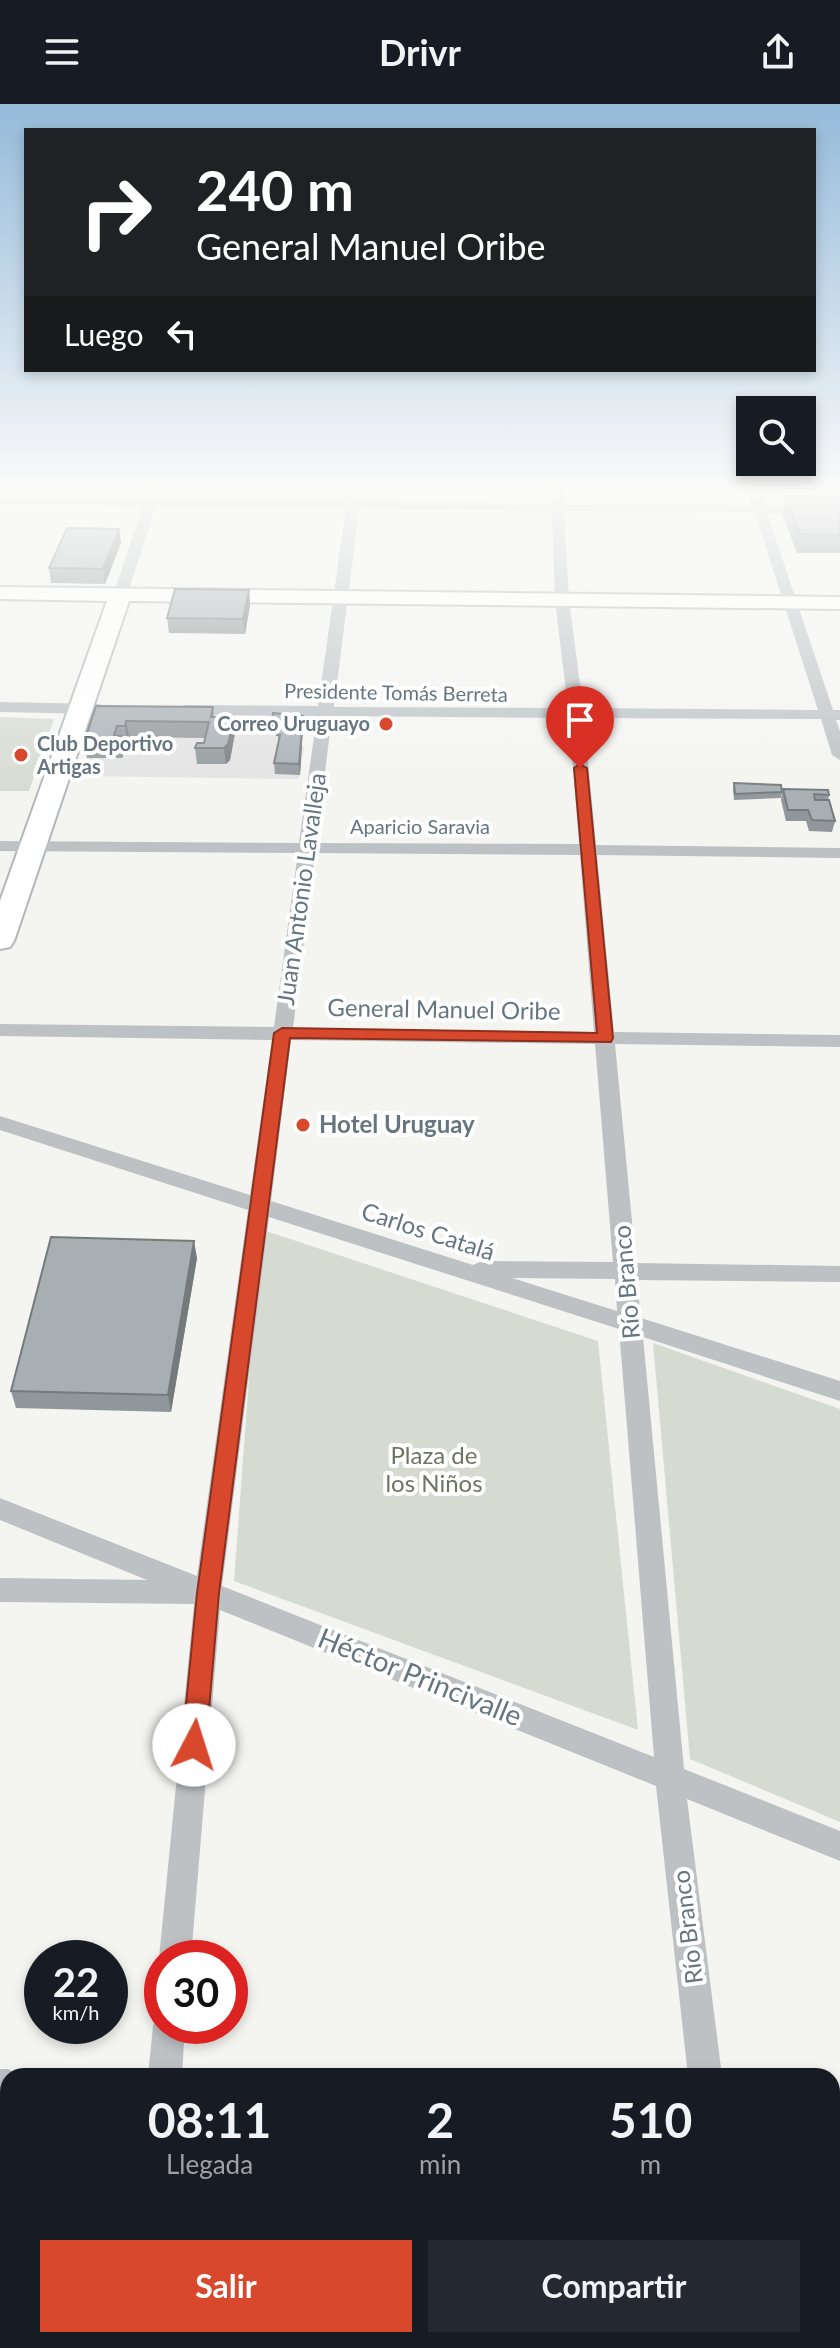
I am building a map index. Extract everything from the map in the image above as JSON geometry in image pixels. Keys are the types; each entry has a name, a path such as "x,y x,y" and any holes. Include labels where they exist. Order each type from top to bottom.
{"main road":[{"path":"0,593 840,603"},
{"path":"0,941 120,595"}],"street":[{"name":"Juan Antonio Lavalleja","path":"177,1940 208,1593 341,593"},
{"name":"Río Branco","path":"562,593 576,715 670,1778 704,2068"},
{"path":"790,593 834,715 840,755"},
{"path":"0,707 110,709"},
{"name":"Presidente Tomás Berreta","path":"172,710 834,715"},
{"name":"Aparicio Saravia","path":"0,846 307,850 587,848 840,853"},
{"name":"General Manuel Oribe","path":"0,1030 840,1041"},
{"name":"Carlos Catalá","path":"0,1123 840,1391"},
{"path":"457,1269 840,1274"},
{"name":"Héctor Princivalle","path":"0,1509 840,1846"},
{"path":"0,1590 208,1593"},
{"path":"166,2068 168,2044"}],"shaded area":[{"path":"99,721 299,724 303,727 300,745 304,746 299,779 81,776"}],"green space":[{"name":"Club Deportivo Artigas","path":"0,717 54,719 29,791 0,791"},
{"name":"Plaza de los Niños","path":"260,1229 598,1341 638,1730 234,1581"},
{"path":"653,1343 840,1409 840,1822 690,1759"}],"building":[{"path":"174,593 248,593 243,619 167,618"},
{"path":"96,706 213,707 211,717 234,717 228,744 224,748 195,748 197,743 204,743 209,722 126,721 125,726 117,726 114,736 121,736 120,742 84,742"},
{"path":"273,713 303,716 299,764 274,763 280,720 272,719"},
{"path":"734,783 781,785 782,792 735,794"},
{"path":"783,789 828,790 829,795 814,794 815,800 829,800 835,821 812,820 808,810 788,810"},
{"path":"51,1237 194,1241 168,1395 11,1391"}],"place":[{"name":"Correo Uruguayo","path":"386,724"},
{"name":"Club Deportivo Artigas","path":"21,755"},
{"name":"Hotel Uruguay","path":"303,1125"}],"route":[{"path":"194,1745 208,1593 282,1033 605,1038 580,768"}]}
